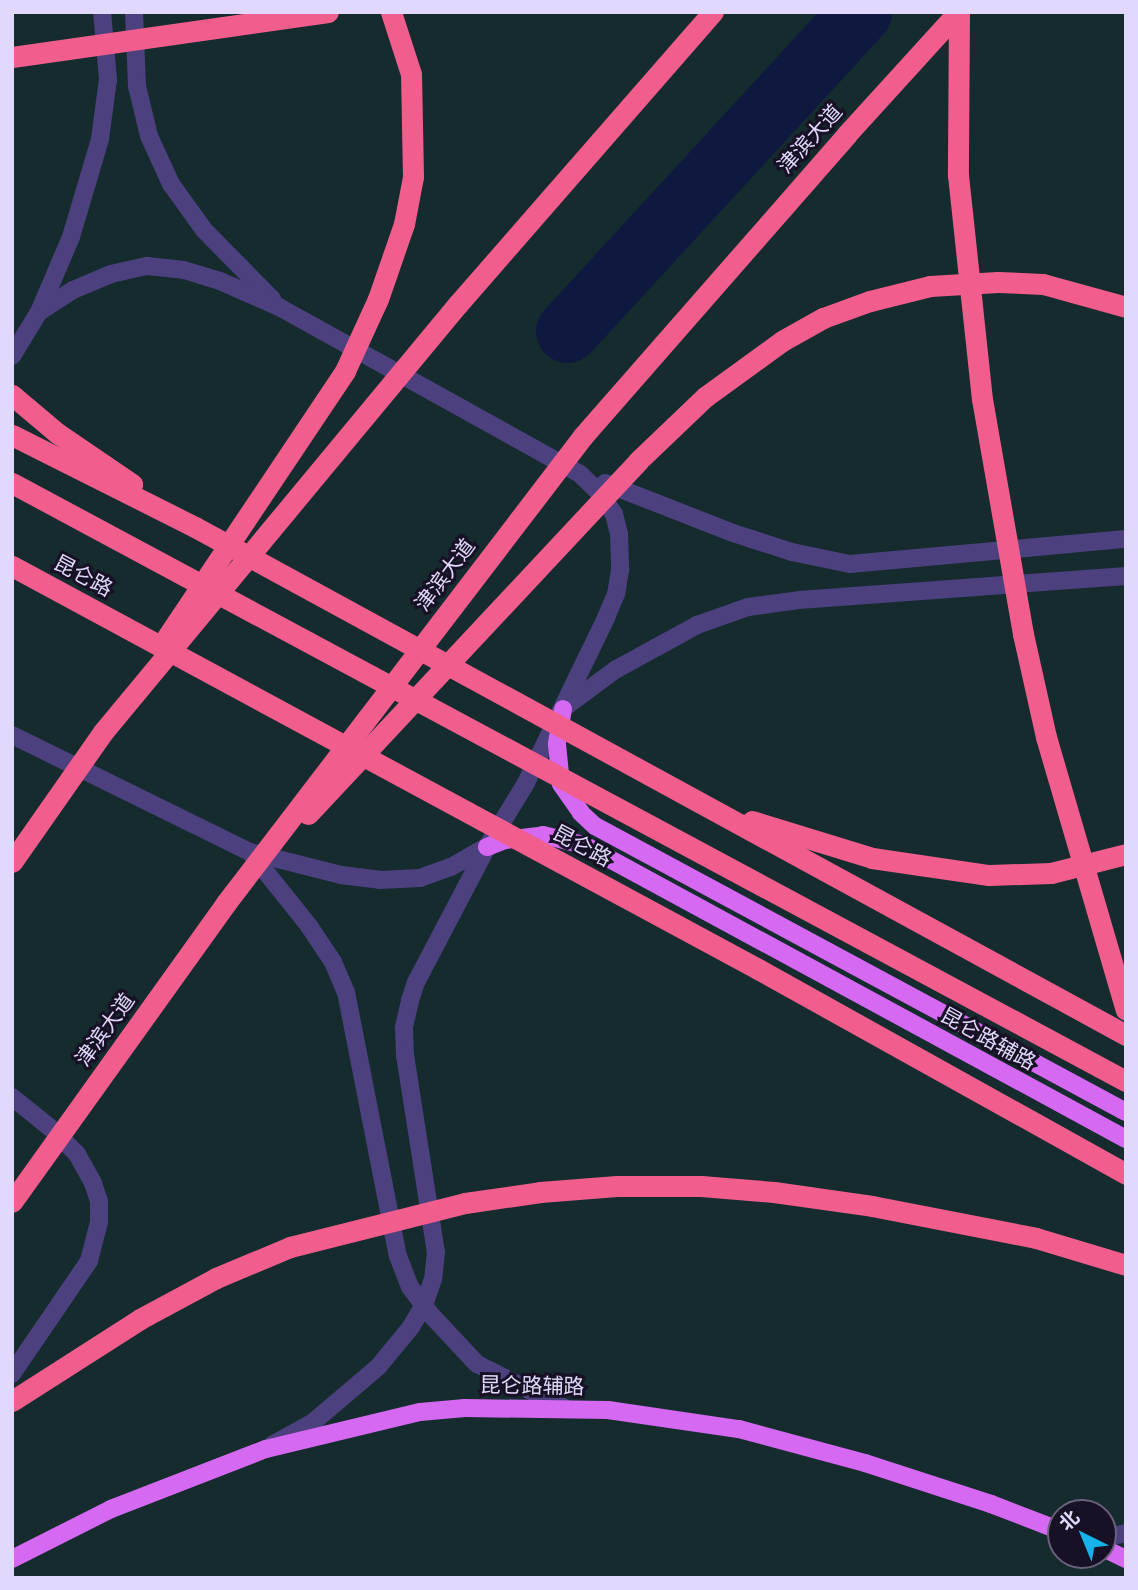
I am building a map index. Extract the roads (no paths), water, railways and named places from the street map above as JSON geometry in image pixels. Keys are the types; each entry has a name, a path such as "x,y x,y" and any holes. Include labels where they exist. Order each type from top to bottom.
{"highway":[{"path":"12,57 328,12"},
{"path":"12,862 103,732 345,371 378,299 404,224 413,177 411,74 391,12"},
{"path":"103,732 458,304 713,12"},
{"path":"959,12 958,175 982,398 1021,621 1046,737 1126,1010"},
{"name":"津滨大道","path":"12,1202 226,902 583,436 838,144 959,12"},
{"path":"226,902 638,461 705,397 782,341 823,318 870,300 930,286 998,282 1043,284 1126,307"},
{"path":"12,395 57,433 195,527"},
{"path":"12,435 195,527 1126,1035"},
{"path":"12,482 1126,1082"},
{"name":"昆仑路","path":"12,566 770,976 1126,1174"},
{"path":"709,808 872,858 989,875 1051,873 1126,854"},
{"path":"12,1401 140,1319 216,1278 290,1247 466,1203 540,1192 617,1186 701,1186 774,1192 872,1206 1036,1238 1126,1265"}],"main road":[{"path":"563,709 557,754 561,784 581,813 595,826 1126,1112"},
{"name":"昆仑路辅路","path":"487,847 505,840 543,835 584,845 1126,1139"},
{"name":"昆仑路辅路","path":"12,1559 111,1509 266,1449 420,1412 465,1408 608,1410 739,1429 865,1463 991,1504 1047,1526"}],"street":[{"path":"12,356 39,312 71,237 100,139 108,79 102,12"},
{"path":"134,12 137,86 149,136 170,184 204,230 279,307"},
{"path":"39,312 73,290 111,274 147,267 184,270 220,281 279,307 579,473 733,533 792,552 850,564 1126,539"},
{"path":"266,1449 312,1423 378,1367 411,1327 424,1305 433,1279 436,1252 405,1055 404,1028 416,982 487,847 513,807 563,709 616,594 620,570 620,542 614,514 599,492 579,473"},
{"path":"563,709 615,670 697,625 748,607 799,600 1126,576"},
{"path":"12,735 250,852 341,875 380,880 420,878 451,867 487,847"},
{"path":"250,852 309,926 333,962 346,992 398,1256 410,1287 477,1364 567,1409"},
{"path":"12,1097 54,1130 77,1154 93,1183 99,1212 89,1261 12,1374"}],"waterway":[{"path":"567,331 860,12"}]}
